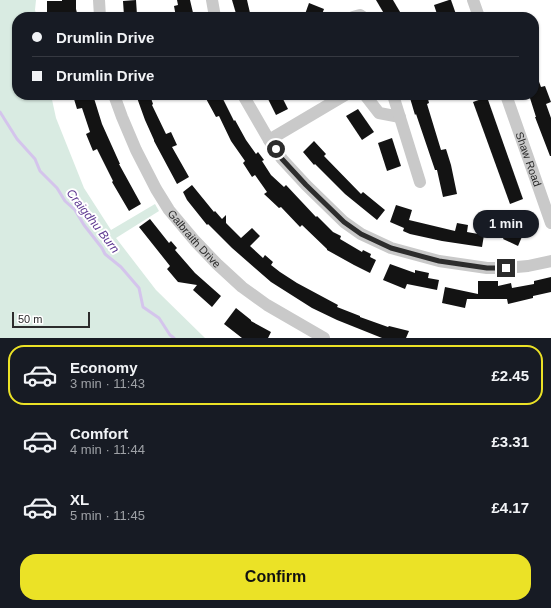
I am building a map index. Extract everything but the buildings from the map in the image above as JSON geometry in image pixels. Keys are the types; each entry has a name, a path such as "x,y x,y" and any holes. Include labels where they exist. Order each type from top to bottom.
{"street":[{"path":"99,0 100,12"},
{"path":"212,0 214,12"},
{"path":"476,1 478,12"},
{"name":"Galbraith Drive","path":"116,100 136,150 156,189 170,210 195,240 217,264 242,287 267,305 324,338"},
{"path":"246,100 282,159 344,222 361,234 391,248 439,261 487,268 528,266 551,261"},
{"path":"269,140 337,100"},
{"path":"369,100 379,113 400,117"},
{"path":"395,100 420,182"},
{"name":"Shaw Road","path":"508,100 551,223"}],"shaded area":[{"path":"0,0 36,0 36,12 12,12 12,100 52,100 56,118 84,188 111,230 155,204 159,211 116,238 156,290 205,338 0,338"}],"waterway":[{"name":"Craigdhu Burn","path":"0,112 17,139 35,159 40,171 57,188 65,201 75,210 105,254 121,267 139,288 143,307 159,318 170,335 174,338"}],"route":[{"path":"276,149 282,159 306,185 344,222 361,234 391,248 439,261 487,268 506,268"}]}
